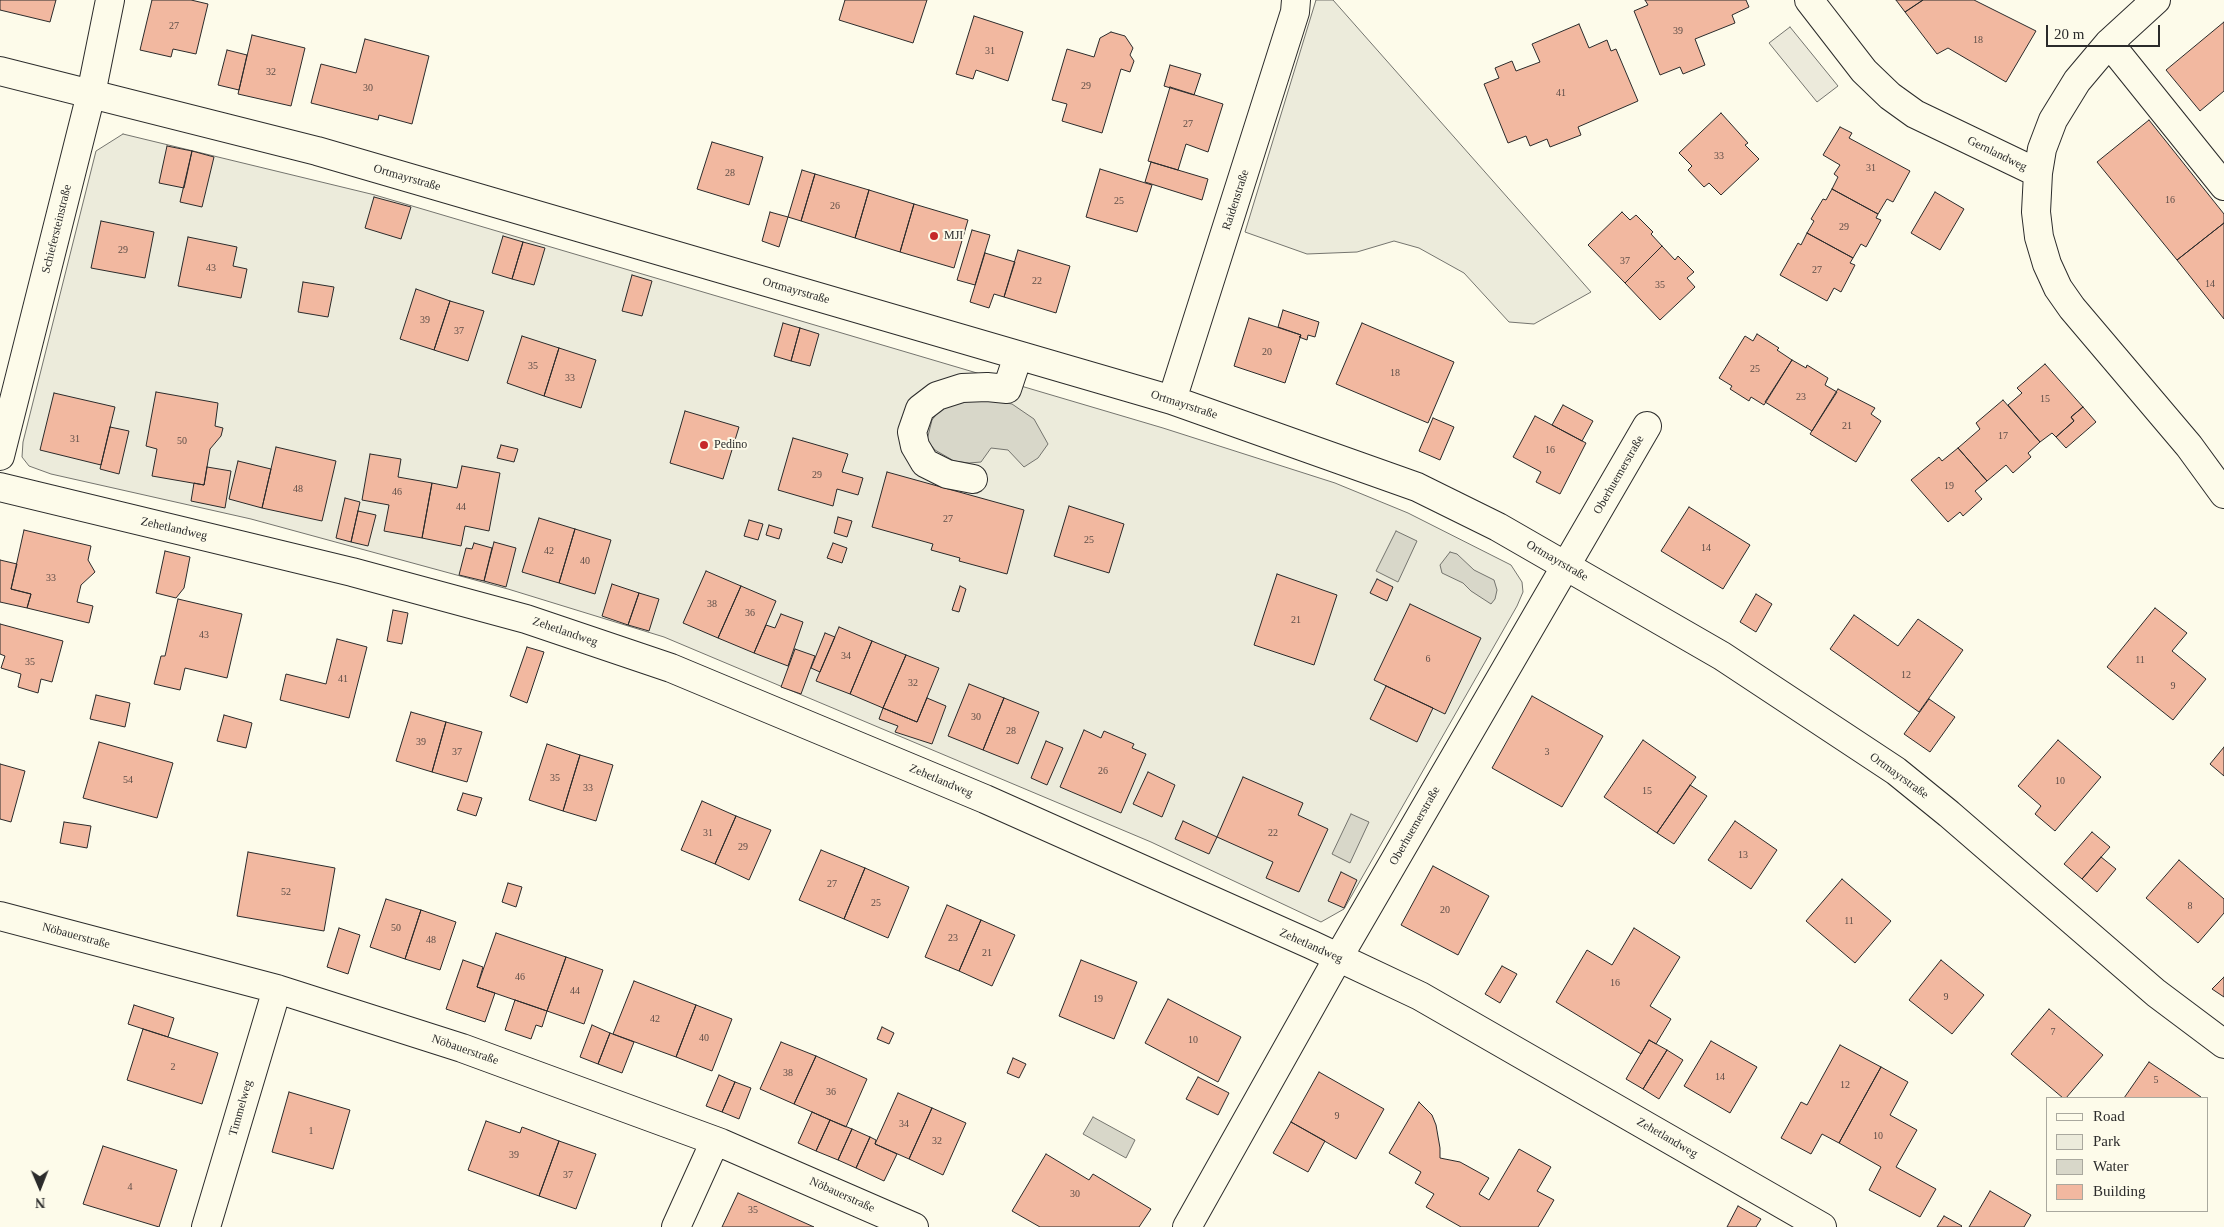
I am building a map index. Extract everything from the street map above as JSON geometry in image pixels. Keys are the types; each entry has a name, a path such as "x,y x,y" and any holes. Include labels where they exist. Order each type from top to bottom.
{"street":[{"name":"Schiefersteinstraße","path":"0,456 91,94 110,0"},
{"name":"Raidenstraße","path":"1172,400 1292,22 1296,0"},
{"name":"Gernlandweg","path":"1809,0 1864,72 1896,100 1915,114 2038,173 2036,212 2039,237 2047,264 2058,288 2072,308 2221,483"},
{"path":"2038,173 2042,149 2053,120 2077,81 2109,43 2156,0"},
{"path":"2109,43 2224,186"},
{"name":"Ortmayrstraße","path":"0,71 317,151 1172,400 1417,487 1498,527 1722,656 1896,771 2156,993 2224,1044"},
{"path":"973,479 947,474 925,462 915,446 912,432 920,409 937,396 962,388 987,387 1007,389 1018,356"},
{"name":"Oberhuemerstraße","path":"1187,1227 1338,958 1647,426"},
{"name":"Zehetlandweg","path":"0,487 302,558 389,581 526,619 671,668 985,799 1420,996 1822,1227"},
{"name":"Nöbauerstraße","path":"0,916 277,990 462,1048 715,1141 914,1227"},
{"name":"Timmelweg","path":"206,1227 277,990"},
{"path":"676,1227 715,1141"}],"green space":[{"path":"1316,0 1333,0 1591,292 1534,324 1509,322 1464,273 1419,248 1394,241 1357,252 1307,254 1245,232"},
{"path":"123,134 375,195 1163,428 1335,483 1408,513 1511,565 1522,582 1523,592 1517,606 1344,909 1321,922 1151,842 664,637 508,589 251,519 51,474 29,466 22,457 23,442 96,151"}],"shaded area":[{"path":"1790,27 1838,86 1817,102 1769,43"}],"water":[{"path":"978,398 1012,404 1034,419 1048,444 1038,458 1024,467 1008,450 991,448 981,462 969,463 954,461 935,450 927,440 932,420 942,407"},
{"path":"1396,531 1417,541 1398,582 1376,571"},
{"path":"1450,552 1457,554 1474,570 1494,580 1497,590 1495,599 1491,604 1471,591 1463,583 1442,573 1440,565"},
{"path":"1351,814 1369,822 1350,863 1332,854"},
{"path":"1093,1117 1135,1140 1126,1158 1083,1134"}],"building":[{"path":"0,0 56,0 50,22 0,10"},
{"path":"152,0 191,0 208,4 196,54 173,49 171,57 140,50"},
{"path":"845,0 927,0 913,43 839,20"},
{"path":"1645,0 1746,0 1749,7 1732,15 1735,23 1695,39 1705,65 1683,74 1680,67 1660,75 1634,11 1648,5"},
{"path":"1896,0 1923,0 1905,12"},
{"path":"1923,0 1974,0 2036,31 2006,82 1948,48 1937,54 1905,12"},
{"path":"974,16 1023,32 1008,81 976,70 973,79 956,74"},
{"path":"2224,22 2224,91 2200,111 2166,70"},
{"path":"1579,24 1589,48 1607,40 1611,51 1616,49 1638,101 1578,127 1581,135 1550,147 1547,139 1530,146 1526,136 1508,143 1484,84 1499,78 1495,68 1512,61 1516,71 1540,62 1532,44"},
{"path":"1111,32 1125,36 1133,48 1130,55 1134,61 1130,72 1121,69 1102,133 1062,121 1067,104 1052,100 1067,49 1094,57 1100,38"},
{"path":"252,35 305,48 291,106 238,94"},
{"path":"365,39 429,56 412,124 379,115 378,120 311,103 321,64 356,73"},
{"path":"227,50 247,55 239,90 218,85"},
{"path":"1170,65 1201,74 1194,95 1164,86"},
{"path":"1170,87 1223,104 1208,152 1186,144 1178,170 1148,161"},
{"path":"1721,113 1748,143 1745,145 1759,159 1721,195 1709,183 1704,187 1688,170 1692,166 1679,153"},
{"path":"2149,120 2224,214 2224,223 2177,260 2097,162"},
{"path":"1840,127 1852,133 1849,138 1910,171 1893,202 1887,199 1878,214 1832,189 1838,177 1834,174 1840,165 1823,155"},
{"path":"712,142 763,157 749,205 697,189"},
{"path":"167,146 192,151 184,188 159,183"},
{"path":"192,151 214,157 202,207 180,202"},
{"path":"1151,162 1208,179 1202,200 1145,182"},
{"path":"1100,169 1152,185 1137,232 1086,217"},
{"path":"802,170 815,174 801,221 788,217"},
{"path":"815,174 869,190 855,238 801,221"},
{"path":"1832,189 1878,214 1876,218 1881,220 1866,247 1861,244 1853,258 1807,233 1814,221 1811,219 1823,199 1826,200"},
{"path":"869,190 914,204 900,252 855,238"},
{"path":"1935,192 1964,209 1940,250 1911,233"},
{"path":"374,197 411,207 401,239 365,228"},
{"name":"MJI","path":"914,204 968,220 954,268 900,252"},
{"path":"770,212 788,217 779,247 762,241"},
{"path":"1622,212 1630,220 1636,215 1653,232 1651,234 1662,246 1625,283 1588,245"},
{"path":"101,221 154,232 145,278 91,268"},
{"path":"2224,223 2224,319 2177,260"},
{"path":"972,230 990,235 975,285 957,280"},
{"path":"1807,233 1853,258 1850,263 1855,265 1841,292 1834,288 1827,301 1780,275 1798,243 1801,245"},
{"path":"503,236 523,242 512,279 492,273"},
{"path":"188,237 237,247 233,266 247,269 241,298 178,286"},
{"path":"523,242 545,248 534,285 512,279"},
{"path":"1662,246 1675,260 1678,256 1694,272 1687,278 1695,287 1660,320 1625,283"},
{"path":"1018,250 1070,266 1056,313 1004,297"},
{"path":"985,253 1015,262 1004,297 994,294 989,308 970,302"},
{"path":"632,275 652,281 642,316 622,311"},
{"path":"303,282 334,287 328,317 298,312"},
{"path":"416,289 450,301 434,350 400,339"},
{"path":"450,301 484,311 468,361 434,350"},
{"path":"1283,310 1319,322 1315,337 1308,335 1307,340 1299,337 1301,335 1278,327"},
{"path":"1249,318 1301,335 1285,383 1234,366"},
{"path":"783,323 800,328 791,361 774,356"},
{"path":"1362,323 1454,362 1428,423 1336,384"},
{"path":"800,328 819,334 810,366 791,361"},
{"path":"1757,334 1779,348 1777,350 1792,360 1764,405 1751,397 1749,401 1730,389 1732,386 1719,378 1745,336 1753,341"},
{"path":"522,336 559,348 544,396 507,383"},
{"path":"559,348 596,360 581,408 544,396"},
{"path":"1792,360 1806,368 1807,365 1828,378 1825,385 1837,392 1812,431 1765,402"},
{"path":"2045,364 2083,407 2071,417 2074,421 2056,437 2052,433 2040,442 2008,405 2022,393 2017,388"},
{"path":"1838,389 1875,408 1871,414 1881,421 1856,462 1810,434"},
{"path":"156,392 218,403 215,426 223,428 221,436 210,449 204,485 152,476 157,449 146,446"},
{"path":"54,393 115,407 101,465 40,450"},
{"path":"2003,400 2040,442 2028,453 2031,457 2013,473 2006,465 1987,481 1958,448 1980,429 1976,423"},
{"path":"1563,405 1593,421 1582,441 1552,425"},
{"path":"2083,407 2096,422 2066,448 2056,437 2074,421 2071,417"},
{"name":"Pedino","path":"685,411 739,427 723,479 670,463"},
{"path":"1535,416 1586,443 1560,494 1536,482 1541,472 1513,457"},
{"path":"1433,418 1454,427 1440,460 1419,451"},
{"path":"110,427 129,431 119,474 100,469"},
{"path":"793,438 848,454 842,472 863,478 858,495 837,489 833,506 778,490"},
{"path":"501,445 518,449 514,462 497,458"},
{"path":"276,447 336,461 322,521 262,508"},
{"path":"1958,448 1987,481 1975,491 1982,499 1963,516 1960,512 1948,522 1911,480 1939,457 1942,461"},
{"path":"370,454 401,459 398,477 432,483 422,538 384,531 389,505 362,500"},
{"path":"238,461 271,469 262,508 229,499"},
{"path":"462,466 500,473 489,531 465,526 461,546 422,538 432,483 457,488"},
{"path":"207,467 231,471 225,508 191,501 194,483 204,485"},
{"path":"887,472 1024,510 1007,574 959,561 960,558 931,550 933,544 872,527"},
{"path":"345,498 360,502 351,542 336,538"},
{"path":"1069,506 1124,524 1109,573 1054,556"},
{"path":"1689,507 1750,545 1723,589 1661,551"},
{"path":"358,511 376,515 368,546 351,542"},
{"path":"838,517 852,521 847,537 834,533"},
{"path":"539,518 575,529 559,583 522,572"},
{"path":"749,520 763,524 758,540 744,536"},
{"path":"769,525 782,529 779,539 766,535"},
{"path":"575,529 611,540 595,594 559,583"},
{"path":"24,530 91,546 88,560 95,572 81,585 77,602 93,606 89,623 27,608 31,594 11,589"},
{"path":"494,542 516,548 506,587 484,581"},
{"path":"474,543 492,548 484,581 459,575 466,548 472,549"},
{"path":"833,543 847,548 842,563 827,558"},
{"path":"165,551 190,557 184,588 176,598 156,593"},
{"path":"0,560 17,564 11,589 31,594 27,608 0,602"},
{"path":"706,571 741,586 718,638 683,623"},
{"path":"1277,574 1337,595 1314,665 1254,645"},
{"path":"1377,579 1393,587 1387,601 1370,593"},
{"path":"612,584 639,593 628,625 602,616"},
{"path":"741,586 776,601 754,653 718,638"},
{"path":"960,586 966,589 959,612 952,610"},
{"path":"639,593 659,599 649,631 628,625"},
{"path":"1756,594 1772,604 1756,632 1740,622"},
{"path":"178,599 242,614 227,678 185,668 180,690 154,684 161,656 165,656"},
{"path":"1410,604 1481,638 1445,714 1374,680"},
{"path":"2155,608 2187,633 2172,651 2206,679 2173,720 2107,667"},
{"path":"393,610 408,613 402,644 387,641"},
{"path":"781,614 803,622 788,666 754,653 766,625 775,628"},
{"path":"1854,615 1898,646 1918,619 1963,650 1919,712 1830,649"},
{"path":"0,624 63,641 52,682 41,679 38,693 18,687 21,674 1,668 5,656 0,654"},
{"path":"839,627 872,641 850,694 816,681"},
{"path":"825,633 835,637 820,672 811,668"},
{"path":"337,639 367,647 349,718 280,700 286,674 326,684"},
{"path":"872,641 906,655 883,708 850,694"},
{"path":"527,647 544,652 527,703 510,696"},
{"path":"795,649 815,656 801,694 781,687"},
{"path":"906,655 939,668 917,722 883,708"},
{"path":"969,684 1004,698 983,750 948,736"},
{"path":"1386,686 1433,708 1417,742 1370,719"},
{"path":"96,695 130,703 125,727 90,719"},
{"path":"1532,696 1603,736 1562,807 1492,768"},
{"path":"927,698 946,706 932,744 895,732 898,726 879,719 883,708 917,722"},
{"path":"1004,698 1039,712 1018,764 983,750"},
{"path":"1929,699 1955,717 1930,752 1904,734"},
{"path":"411,712 446,722 432,772 396,761"},
{"path":"224,715 252,723 246,748 217,741"},
{"path":"446,722 482,732 467,782 432,772"},
{"path":"1084,730 1101,738 1104,731 1134,744 1132,748 1146,754 1121,813 1060,787"},
{"path":"1643,740 1696,777 1657,833 1604,797"},
{"path":"2058,740 2101,777 2055,831 2035,814 2041,806 2018,786"},
{"path":"1046,741 1063,748 1047,785 1031,778"},
{"path":"99,742 173,763 157,818 83,798"},
{"path":"547,744 580,755 563,811 529,800"},
{"path":"2224,747 2224,776 2210,764"},
{"path":"580,755 613,765 596,821 563,811"},
{"path":"0,764 25,771 11,822 0,819"},
{"path":"1148,772 1175,785 1162,817 1133,804"},
{"path":"1243,777 1303,803 1298,815 1328,829 1299,892 1266,878 1273,862 1217,837"},
{"path":"1690,785 1707,796 1674,844 1657,833"},
{"path":"463,793 482,798 476,816 457,810"},
{"path":"702,801 736,816 715,864 681,850"},
{"path":"736,816 771,830 749,880 715,864"},
{"path":"1183,821 1217,837 1209,854 1175,839"},
{"path":"1735,821 1777,850 1751,889 1708,860"},
{"path":"64,822 91,826 87,848 60,843"},
{"path":"2092,832 2110,847 2082,879 2064,864"},
{"path":"821,850 865,868 844,919 799,900"},
{"path":"248,852 335,868 324,931 237,916"},
{"path":"2101,857 2116,869 2097,892 2082,879"},
{"path":"2179,860 2224,899 2224,913 2198,943 2146,898"},
{"path":"1433,866 1489,896 1458,955 1401,925"},
{"path":"865,868 909,887 888,938 844,919"},
{"path":"1341,872 1357,880 1344,908 1328,901"},
{"path":"1842,879 1891,921 1855,963 1806,921"},
{"path":"508,883 522,887 516,907 502,902"},
{"path":"386,899 421,910 405,959 370,947"},
{"path":"947,905 981,920 959,971 925,957"},
{"path":"421,910 456,922 440,970 405,959"},
{"path":"981,920 1015,935 992,986 959,971"},
{"path":"339,928 360,935 348,974 327,967"},
{"path":"1634,928 1680,957 1650,1006 1671,1019 1656,1044 1649,1040 1641,1054 1556,1002 1587,950 1612,965"},
{"path":"496,933 566,957 547,1011 477,987"},
{"path":"566,957 603,970 584,1024 547,1011"},
{"path":"463,960 483,967 477,987 495,993 485,1022 446,1009"},
{"path":"1081,960 1137,982 1114,1039 1059,1016"},
{"path":"1941,960 1984,995 1952,1034 1909,1000"},
{"path":"1502,966 1517,974 1500,1003 1485,994"},
{"path":"2224,977 2224,997 2212,989"},
{"path":"634,981 696,1005 676,1057 613,1034"},
{"path":"1168,999 1241,1037 1218,1082 1145,1043"},
{"path":"515,1000 547,1011 542,1027 536,1025 531,1039 505,1030"},
{"path":"134,1005 174,1018 168,1037 128,1024"},
{"path":"696,1005 732,1019 712,1071 676,1057"},
{"path":"2049,1009 2103,1055 2067,1097 2062,1097 2011,1054"},
{"path":"592,1025 610,1033 598,1064 580,1057"},
{"path":"882,1027 894,1033 889,1044 877,1039"},
{"path":"143,1029 218,1053 202,1104 127,1080"},
{"path":"610,1033 634,1042 622,1073 598,1064"},
{"path":"1649,1040 1667,1050 1643,1089 1626,1079"},
{"path":"1711,1041 1757,1067 1730,1113 1684,1086"},
{"path":"781,1042 816,1056 794,1104 760,1089"},
{"path":"1840,1045 1881,1067 1839,1143 1822,1134 1811,1154 1781,1138 1801,1102 1807,1105"},
{"path":"1667,1050 1683,1060 1659,1099 1643,1089"},
{"path":"816,1056 867,1079 846,1127 794,1104"},
{"path":"1013,1058 1026,1064 1019,1078 1007,1073"},
{"path":"2149,1062 2201,1097 2125,1097"},
{"path":"1881,1067 1908,1082 1890,1115 1917,1130 1896,1167 1936,1189 1920,1217 1869,1190 1881,1167 1839,1143"},
{"path":"1319,1072 1384,1109 1356,1159 1291,1122"},
{"path":"719,1075 735,1082 722,1112 706,1106"},
{"path":"1198,1077 1229,1093 1218,1115 1186,1099"},
{"path":"735,1082 751,1088 739,1119 722,1112"},
{"path":"289,1092 350,1110 333,1169 272,1152"},
{"path":"898,1093 932,1108 909,1159 875,1144"},
{"path":"1419,1102 1432,1115 1436,1125 1440,1158 1460,1162 1489,1178 1479,1194 1489,1200 1519,1149 1551,1167 1537,1191 1554,1200 1538,1227 1461,1227 1426,1207 1434,1194 1415,1183 1421,1172 1389,1153"},
{"path":"932,1108 966,1123 943,1175 909,1159"},
{"path":"812,1112 830,1120 816,1151 798,1143"},
{"path":"830,1120 852,1129 838,1160 816,1151"},
{"path":"486,1121 520,1133 522,1127 559,1141 539,1196 468,1170"},
{"path":"1291,1122 1325,1141 1308,1172 1273,1153"},
{"path":"852,1129 870,1137 856,1168 838,1160"},
{"path":"870,1137 876,1140 875,1144 897,1154 884,1181 856,1168"},
{"path":"559,1141 596,1154 576,1209 539,1196"},
{"path":"103,1146 177,1170 159,1227 83,1204"},
{"path":"1046,1154 1089,1180 1093,1174 1151,1209 1139,1227 1040,1227 1012,1211"},
{"path":"1990,1191 2031,1215 2024,1227 1969,1227"},
{"path":"738,1193 814,1227 722,1227"},
{"path":"1738,1206 1761,1219 1756,1227 1727,1227"},
{"path":"1944,1216 1962,1226 1937,1227"}],"place":[{"name":"MJI","path":"934,236"},
{"name":"Pedino","path":"704,445"}]}
